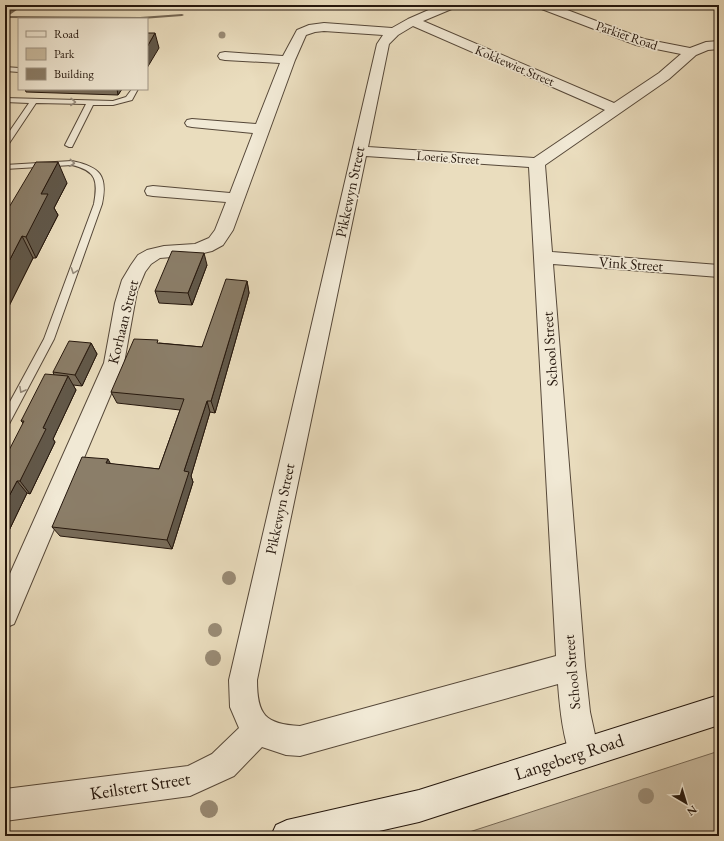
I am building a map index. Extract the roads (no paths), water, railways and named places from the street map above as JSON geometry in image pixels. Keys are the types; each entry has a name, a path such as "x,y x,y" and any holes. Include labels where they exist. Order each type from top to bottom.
{"street":[{"path":"393,32 450,5"},
{"name":"Parkiet Road","path":"543,5 641,42 690,52"},
{"name":"Kokkewiet Street","path":"414,22 615,109"},
{"name":"Korhaan Street","path":"5,615 114,364 120,341 125,300 132,277 137,268 152,255 160,252 198,249 215,242 224,230 261,129 299,35 304,31 313,28 324,27 393,32"},
{"name":"Pikkewyn Street","path":"258,730 244,707 242,693 243,680 383,44 385,39 393,32"},
{"path":"537,163 664,76 690,52 706,46 719,45"},
{"path":"225,56 288,60"},
{"path":"192,123 261,129"},
{"name":"Loerie Street","path":"359,151 537,163"},
{"name":"School Street","path":"537,163 571,666 575,712 584,753"},
{"path":"152,191 236,198"},
{"name":"Vink Street","path":"543,257 719,270"},
{"path":"258,730 271,737 285,741 300,741 571,666"},
{"name":"Langeberg Road","path":"287,836 419,806 719,710"},
{"name":"Keilstert Street","path":"5,805 190,781 222,765 258,730"},
{"name":"Langeberg Road","path":"355,836 419,806"}],"lane":[{"path":"5,69 18,70"},
{"path":"5,100 90,103 121,101 129,98 133,90"},
{"path":"5,143 34,102"},
{"path":"69,145 90,103"},
{"path":"5,166 72,163 81,164 94,171 99,177 101,183 98,204 49,339 5,421"}],"waterway":[{"path":"5,16 22,5"},
{"path":"5,17 140,18 182,15"}]}
